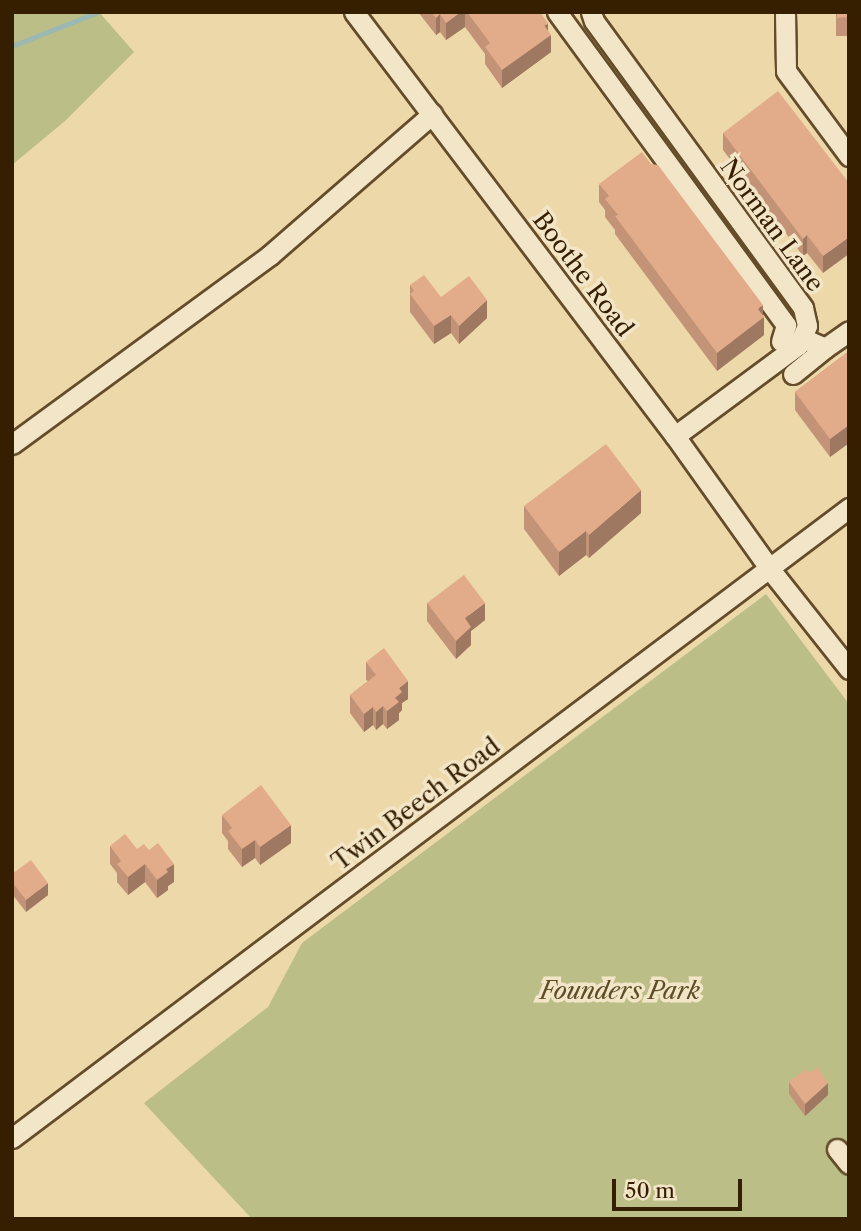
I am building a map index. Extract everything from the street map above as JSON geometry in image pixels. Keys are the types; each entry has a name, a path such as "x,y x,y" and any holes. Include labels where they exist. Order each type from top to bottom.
{"street":[{"name":"Boothe Road","path":"355,12 675,436 769,568 849,669"},
{"path":"557,12 786,325 781,341"},
{"name":"Norman Lane","path":"591,12 601,31 803,308 807,326 802,338"},
{"path":"785,12 786,71 849,156"},
{"path":"573,35 601,31"},
{"path":"12,444 270,255 432,114"},
{"path":"793,374 849,331"},
{"path":"675,436 798,345 802,338 825,348"},
{"name":"Twin Beech Road","path":"12,1138 849,508"}],"green space":[{"path":"12,12 99,12 134,52 65,121 12,165"},
{"name":"Founders Park","path":"766,594 849,704 849,1219 252,1219 144,1103 268,1007 302,943"}],"building":[{"path":"431,12 461,12 446,23 440,14 436,18"},
{"path":"467,12 540,12 548,23 544,25 551,35 502,70 485,47 490,43"},
{"path":"837,12 849,12 849,17 837,18"},
{"path":"778,91 849,183 849,237 823,256 807,235 803,239 723,133"},
{"path":"642,152 651,164 658,165 763,305 758,309 764,317 717,353 615,216 618,215 605,199 609,196 599,184"},
{"path":"424,275 441,297 469,276 487,300 459,326 451,315 434,326 410,294 414,291 410,285"},
{"path":"849,351 849,425 830,439 795,392"},
{"path":"606,444 641,490 589,535 586,531 559,552 524,506"},
{"path":"464,575 485,603 465,618 471,627 456,641 427,603"},
{"path":"384,648 408,681 399,688 402,692 395,698 399,702 387,711 383,706 376,712 373,707 364,714 350,695 376,675 366,662"},
{"path":"261,785 291,825 260,847 255,840 242,849 228,831 232,828 222,815"},
{"path":"125,834 137,849 144,844 149,850 158,843 174,864 157,880 145,864 128,877 117,864 121,861 110,846"},
{"path":"31,860 48,883 26,900 12,882 12,874"},
{"path":"817,1067 828,1083 805,1104 789,1082 806,1069 809,1073"}],"waterway":[{"path":"12,46 98,12"}]}
